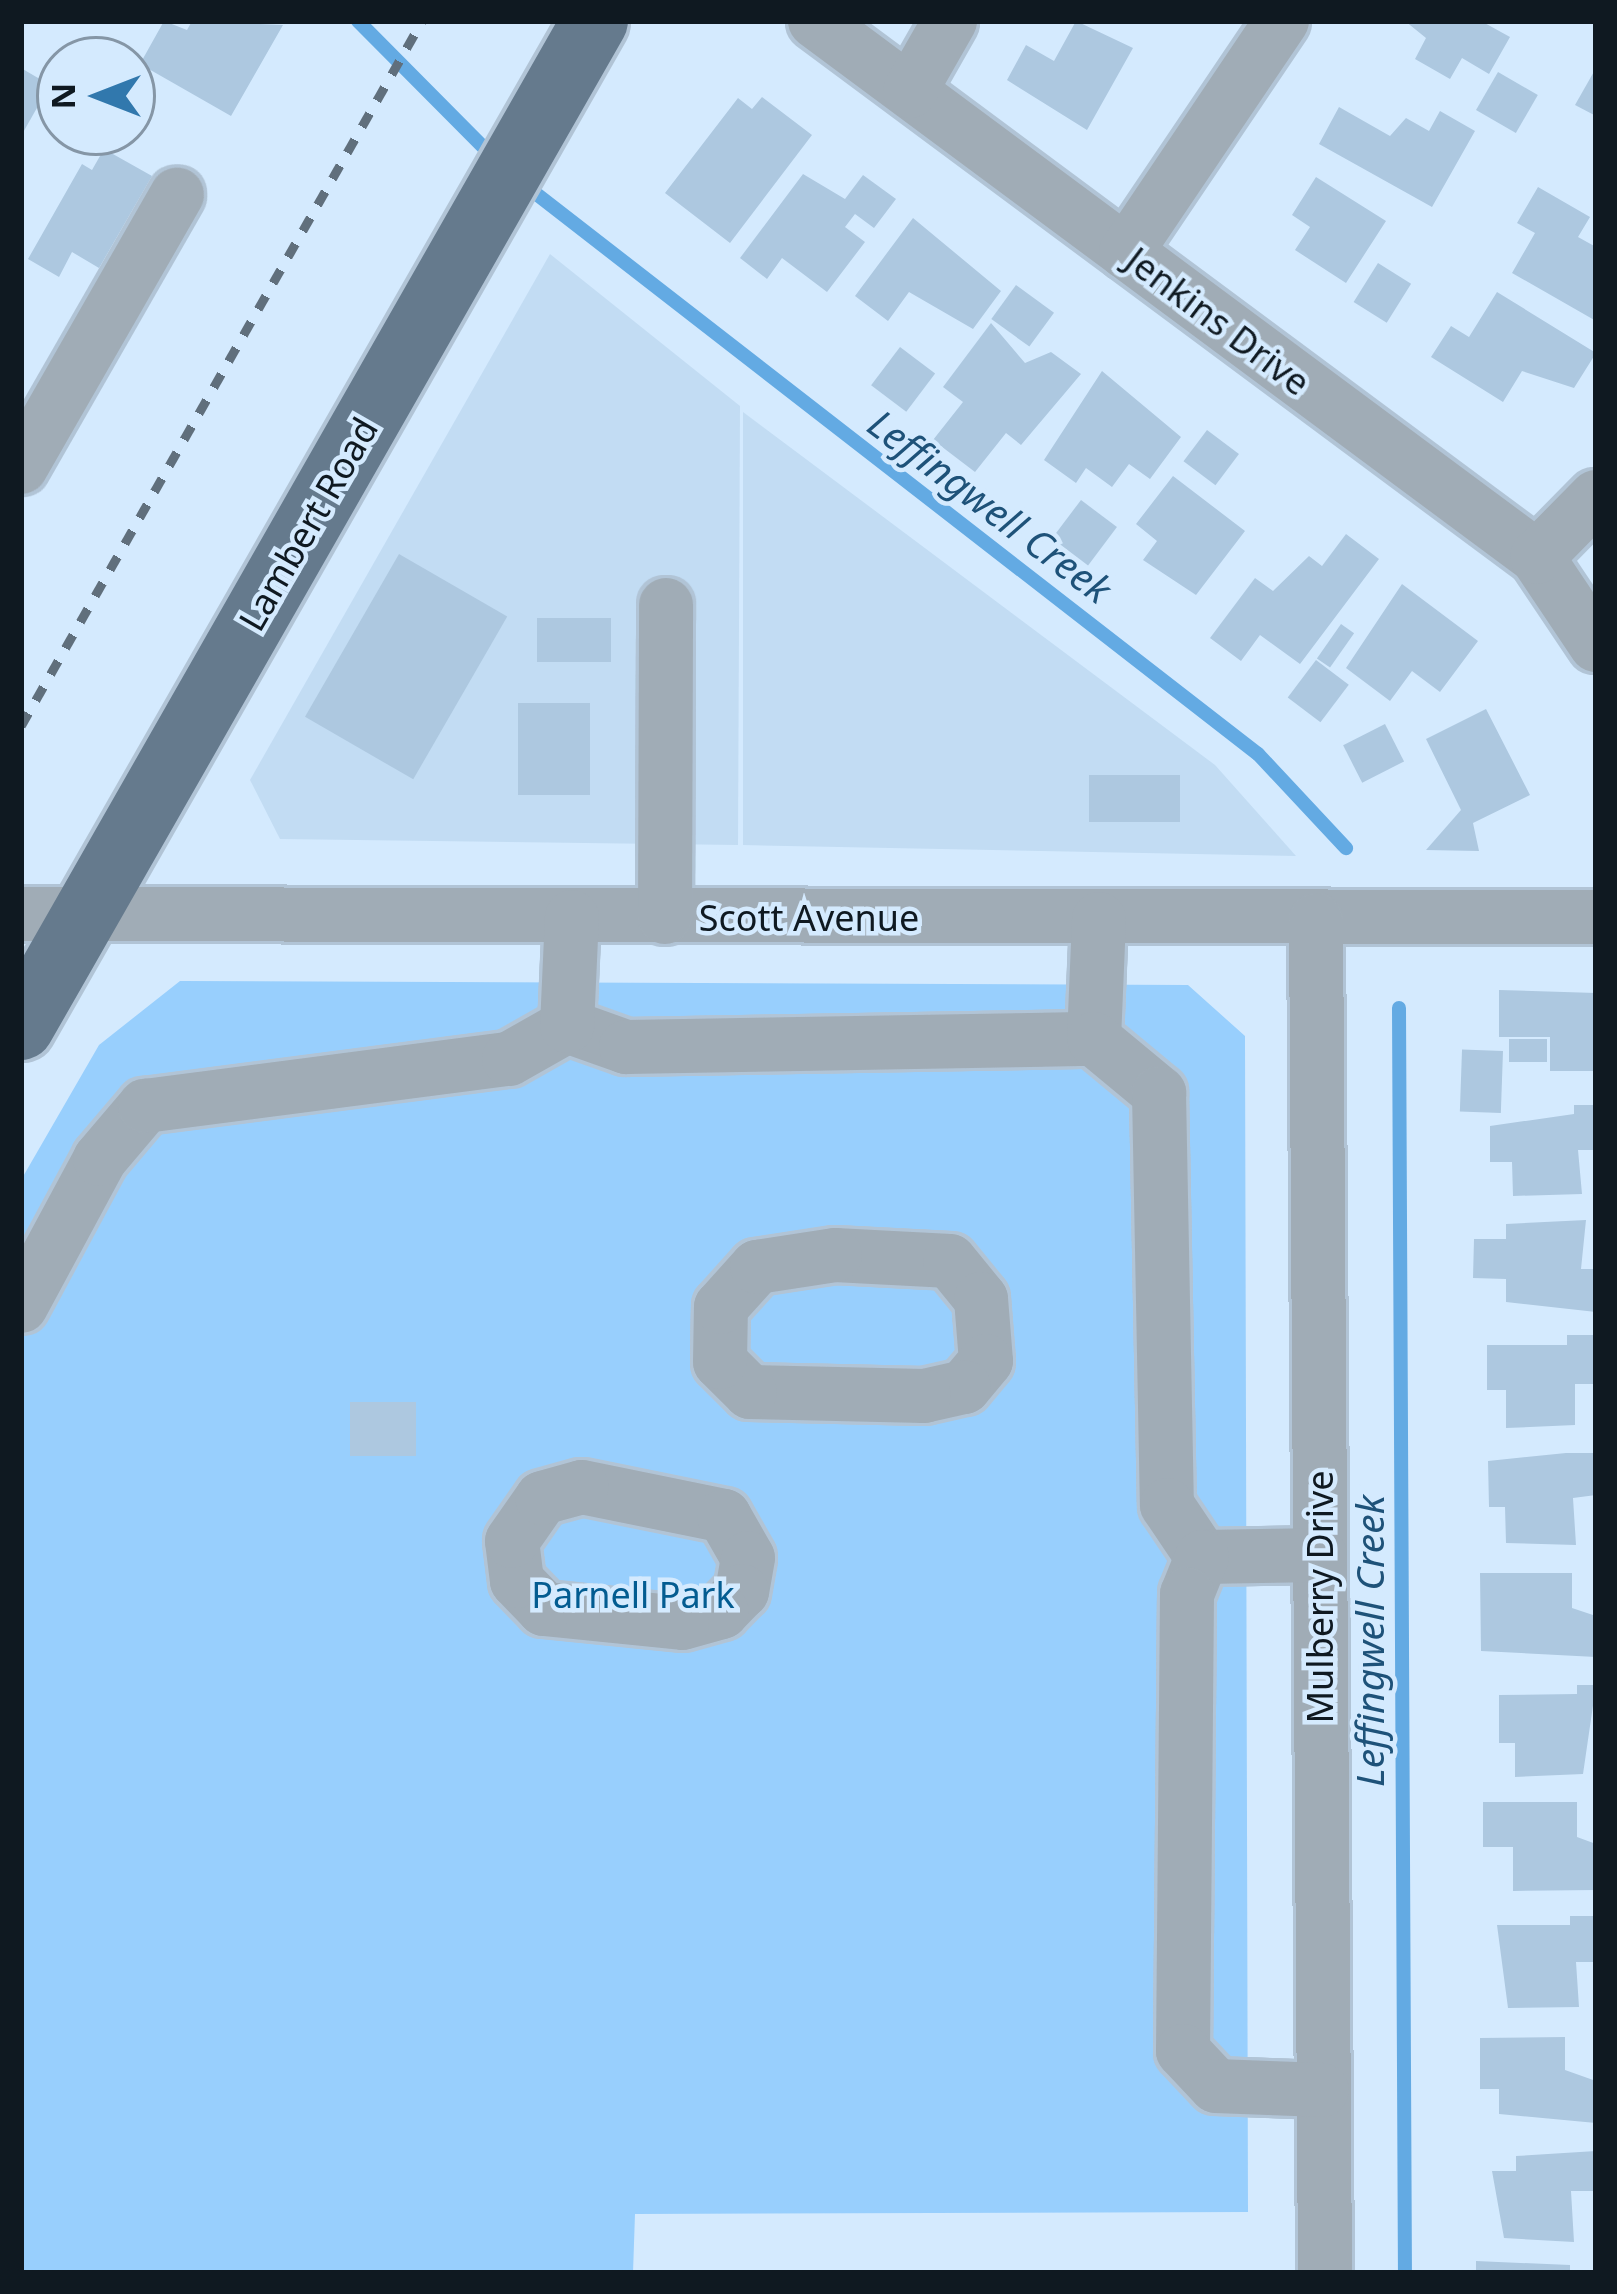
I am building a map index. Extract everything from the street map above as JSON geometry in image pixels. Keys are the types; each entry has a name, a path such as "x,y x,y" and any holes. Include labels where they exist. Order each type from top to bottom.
{"main road":[{"name":"Lambert Road","path":"21,1027 595,21"}],"street":[{"name":"Jenkins Drive","path":"815,21 1537,557 1596,645"},
{"path":"910,92 950,21"},
{"path":"1126,253 1282,21"},
{"path":"21,467 177,195"},
{"path":"1537,557 1596,497"},
{"path":"665,917 666,605"},
{"name":"Scott Avenue","path":"21,914 1596,917"},
{"path":"567,1026 572,916"},
{"path":"1094,1039 1100,919"},
{"name":"Mulberry Drive","path":"1316,920 1325,2273"},
{"path":"21,1306 100,1159 145,1106 509,1058 567,1026 626,1047 1094,1039 1159,1093 1167,1505 1202,1557"},
{"path":"835,1256 925,1256 968,1278 991,1335 964,1387 826,1396 750,1392 731,1378 716,1335 736,1284 782,1259 835,1256"},
{"path":"1202,1557 1320,1556"},
{"path":"1202,1557 1187,1594 1183,2051 1216,2086 1322,2090"}],"shaded area":[{"path":"550,254 740,406 738,845 280,839 250,780"},
{"path":"743,412 1215,765 1296,856 743,845"}],"green space":[{"name":"Parnell Park","path":"180,981 1188,985 1245,1036 1248,2212 635,2214 633,2273 21,2273 21,1180 99,1045"}],"building":[{"path":"164,21 187,30 192,21 283,25 231,116 156,73 156,36"},
{"path":"1076,21 1133,48 1087,130 1007,80 1026,45 1054,61"},
{"path":"1405,21 1481,21 1510,37 1489,74 1462,58 1450,79 1415,59 1426,38"},
{"path":"21,68 36,77 36,110 21,136"},
{"path":"1596,68 1596,116 1575,105"},
{"path":"1498,72 1538,95 1516,133 1476,110"},
{"path":"762,97 812,135 730,243 665,193 738,98 752,109"},
{"path":"1339,107 1390,136 1406,118 1429,131 1440,111 1475,131 1432,207 1319,144"},
{"path":"100,156 116,156 152,176 99,268 72,252 59,277 28,259 82,164 92,170"},
{"path":"803,174 845,199 863,175 896,199 874,228 855,214 845,227 865,242 827,292 782,258 767,279 740,258"},
{"path":"1316,177 1386,221 1346,283 1295,250 1310,227 1292,215"},
{"path":"1538,187 1590,217 1578,237 1596,247 1596,321 1512,273 1535,233 1517,223"},
{"path":"913,218 1001,291 973,329 909,292 888,321 855,296"},
{"path":"1378,263 1411,284 1387,323 1354,302"},
{"path":"1016,285 1054,313 1029,347 991,319"},
{"path":"1497,292 1596,353 1574,388 1522,371 1503,402 1431,357 1451,326 1469,337"},
{"path":"991,323 1025,363 1051,352 1081,374 1021,445 1006,433 975,472 933,440 963,402 943,387"},
{"path":"900,347 935,373 906,412 871,385"},
{"path":"1102,371 1181,437 1150,479 1129,464 1112,487 1086,468 1076,483 1044,460"},
{"path":"1207,430 1239,454 1215,485 1184,461"},
{"path":"1173,476 1245,531 1196,595 1143,560 1157,541 1136,524"},
{"path":"1081,500 1117,527 1088,565 1052,538"},
{"path":"1346,534 1379,559 1300,664 1260,635 1241,661 1210,638 1255,578 1273,591 1309,556 1322,566"},
{"path":"399,554 507,616 413,779 305,717"},
{"path":"1402,584 1478,641 1440,692 1412,671 1390,701 1346,668"},
{"path":"537,618 611,618 611,662 537,662"},
{"path":"1341,624 1354,633 1330,668 1317,658"},
{"path":"1316,660 1349,685 1320,722 1288,698"},
{"path":"518,703 590,703 590,795 518,795"},
{"path":"1486,709 1530,795 1473,823 1479,851 1426,850 1461,810 1426,739"},
{"path":"1385,724 1404,761 1362,783 1343,745"},
{"path":"1089,775 1180,775 1180,822 1089,822"},
{"path":"1499,990 1596,993 1596,1071 1550,1071 1550,1037 1499,1037"},
{"path":"1509,1039 1547,1039 1547,1062 1509,1062"},
{"path":"1462,1050 1503,1051 1501,1113 1460,1112"},
{"path":"1574,1105 1596,1105 1596,1150 1578,1150 1582,1194 1513,1196 1512,1162 1490,1162 1490,1126 1574,1114"},
{"path":"1586,1220 1581,1269 1596,1269 1596,1312 1506,1302 1506,1279 1473,1278 1474,1239 1506,1239 1506,1224"},
{"path":"1567,1335 1596,1335 1596,1384 1575,1384 1575,1425 1506,1428 1506,1390 1487,1390 1487,1345 1567,1345"},
{"path":"350,1402 416,1402 416,1456 350,1456"},
{"path":"1596,1453 1596,1495 1573,1498 1576,1545 1506,1543 1505,1507 1489,1507 1488,1461"},
{"path":"1480,1573 1572,1573 1572,1608 1596,1616 1596,1657 1481,1651"},
{"path":"1577,1685 1596,1685 1583,1774 1515,1777 1515,1743 1499,1743 1499,1695 1577,1694"},
{"path":"1483,1802 1577,1802 1577,1837 1596,1844 1596,1890 1513,1891 1513,1847 1483,1847"},
{"path":"1570,1916 1596,1916 1596,1962 1576,1962 1579,2007 1508,2008 1497,1925 1570,1925"},
{"path":"1565,2037 1565,2070 1596,2081 1596,2123 1499,2114 1499,2089 1480,2089 1480,2038"},
{"path":"1596,2151 1596,2191 1571,2191 1574,2242 1504,2238 1492,2171 1516,2171 1516,2156"},
{"path":"1476,2261 1570,2265 1570,2273 1476,2273"}],"waterway":[{"path":"358,21 495,159"},
{"name":"Leffingwell Creek","path":"521,182 1258,754 1346,848"},
{"name":"Leffingwell Creek","path":"1399,1008 1405,2273"}],"railway":[{"path":"21,726 422,21"}]}
